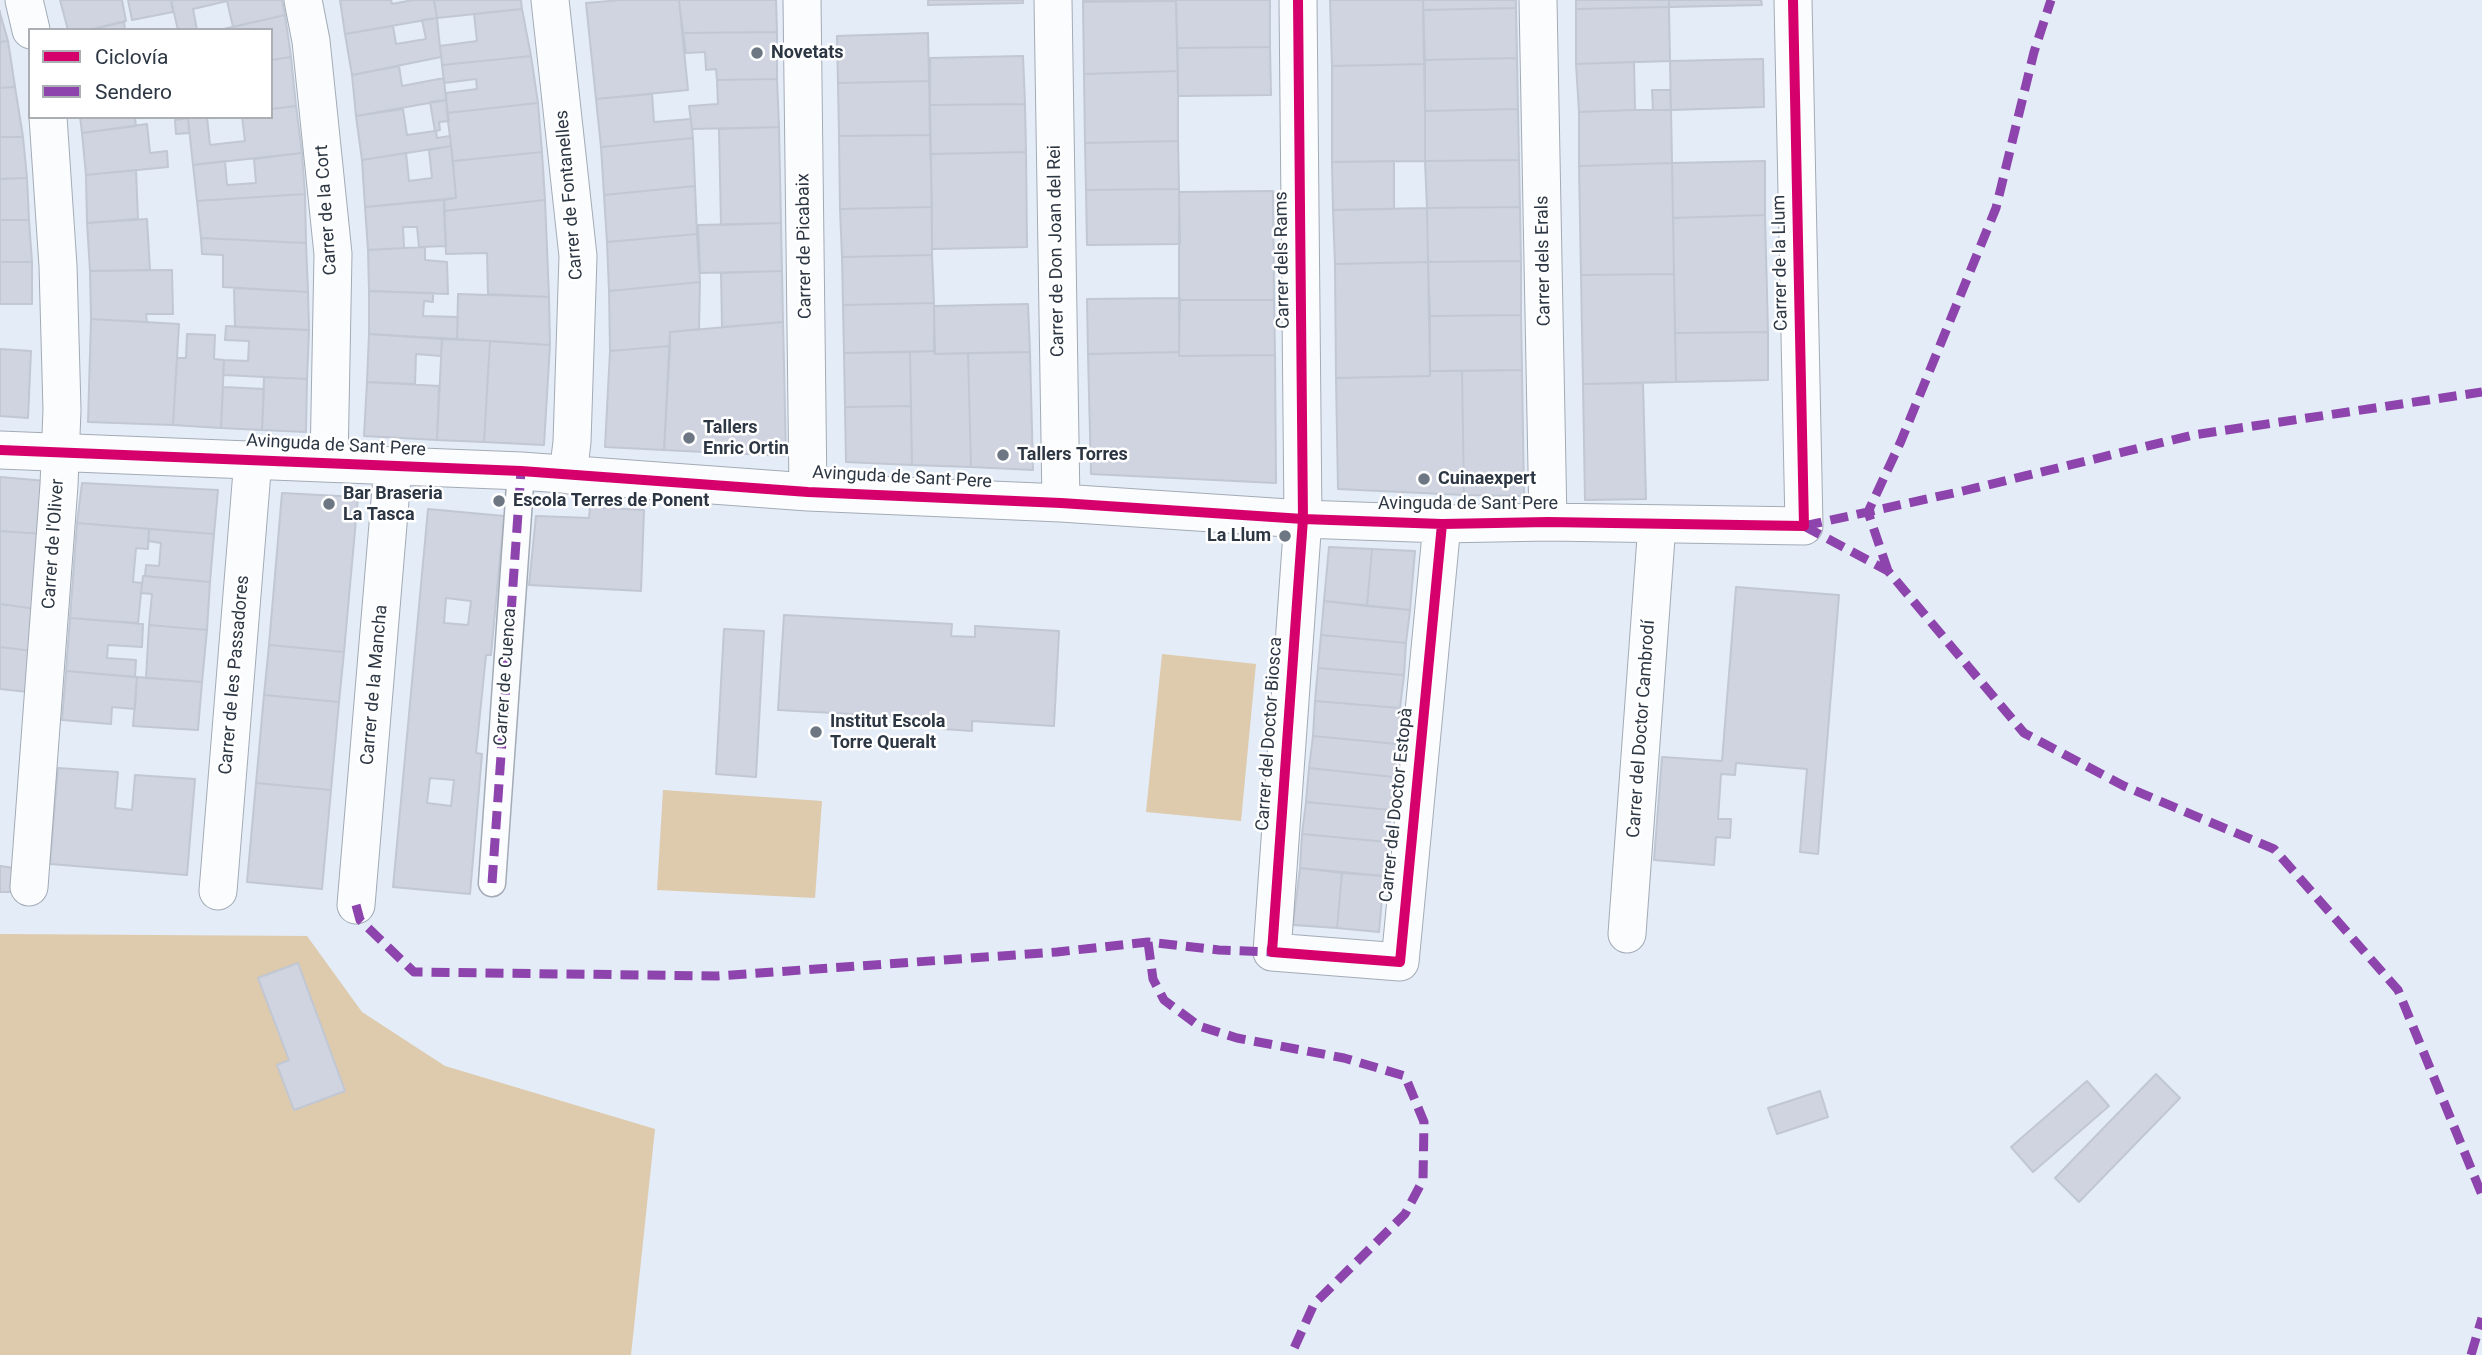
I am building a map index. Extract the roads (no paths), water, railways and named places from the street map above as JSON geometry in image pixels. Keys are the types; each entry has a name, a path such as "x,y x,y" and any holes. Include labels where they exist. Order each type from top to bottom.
{"street":[{"path":"24,0 31,28"},
{"name":"Carrer de la Cort","path":"303,0 312,41 333,254 329,463"},
{"name":"Carrer de Fontanelles","path":"550,0 578,256 572,442 568,475"},
{"name":"Carrer de Picabaix","path":"802,0 808,492"},
{"name":"Carrer de Don Joan del Rei","path":"1053,0 1061,503"},
{"name":"Carrer dels Rams","path":"1298,0 1303,519"},
{"name":"Carrer dels Erals","path":"1538,0 1548,522"},
{"name":"Carrer de la Llum","path":"1793,0 1804,526"},
{"name":"Carrer de l'Oliver","path":"29,887 62,410 58,266 48,119"},
{"name":"Avinguda de Sant Pere","path":"0,450 521,471 808,492 1061,503 1303,519 1442,524 1548,522 1804,526"},
{"name":"Carrer de les Passadores","path":"218,891 253,459"},
{"name":"Carrer de la Mancha","path":"356,905 393,466"},
{"name":"Carrer de Cuenca","path":"492,883 521,471"},
{"name":"Carrer del Doctor Biosca","path":"1272,952 1303,519"},
{"name":"Carrer del Doctor Estopà","path":"1272,952 1400,962 1442,524"},
{"name":"Carrer del Doctor Cambrodí","path":"1627,933 1657,524"}],"place":[{"name":"Novetats","path":"757,53"},
{"name":"Tallers Enric Ortin","path":"689,438"},
{"name":"Tallers Torres","path":"1003,455"},
{"name":"Cuinaexpert","path":"1424,479"},
{"name":"Escola Terres de Ponent","path":"499,501"},
{"name":"Bar Braseria La Tasca","path":"329,504"},
{"name":"La Llum","path":"1285,536"},
{"name":"Institut Escola Torre Queralt","path":"816,732"}]}
